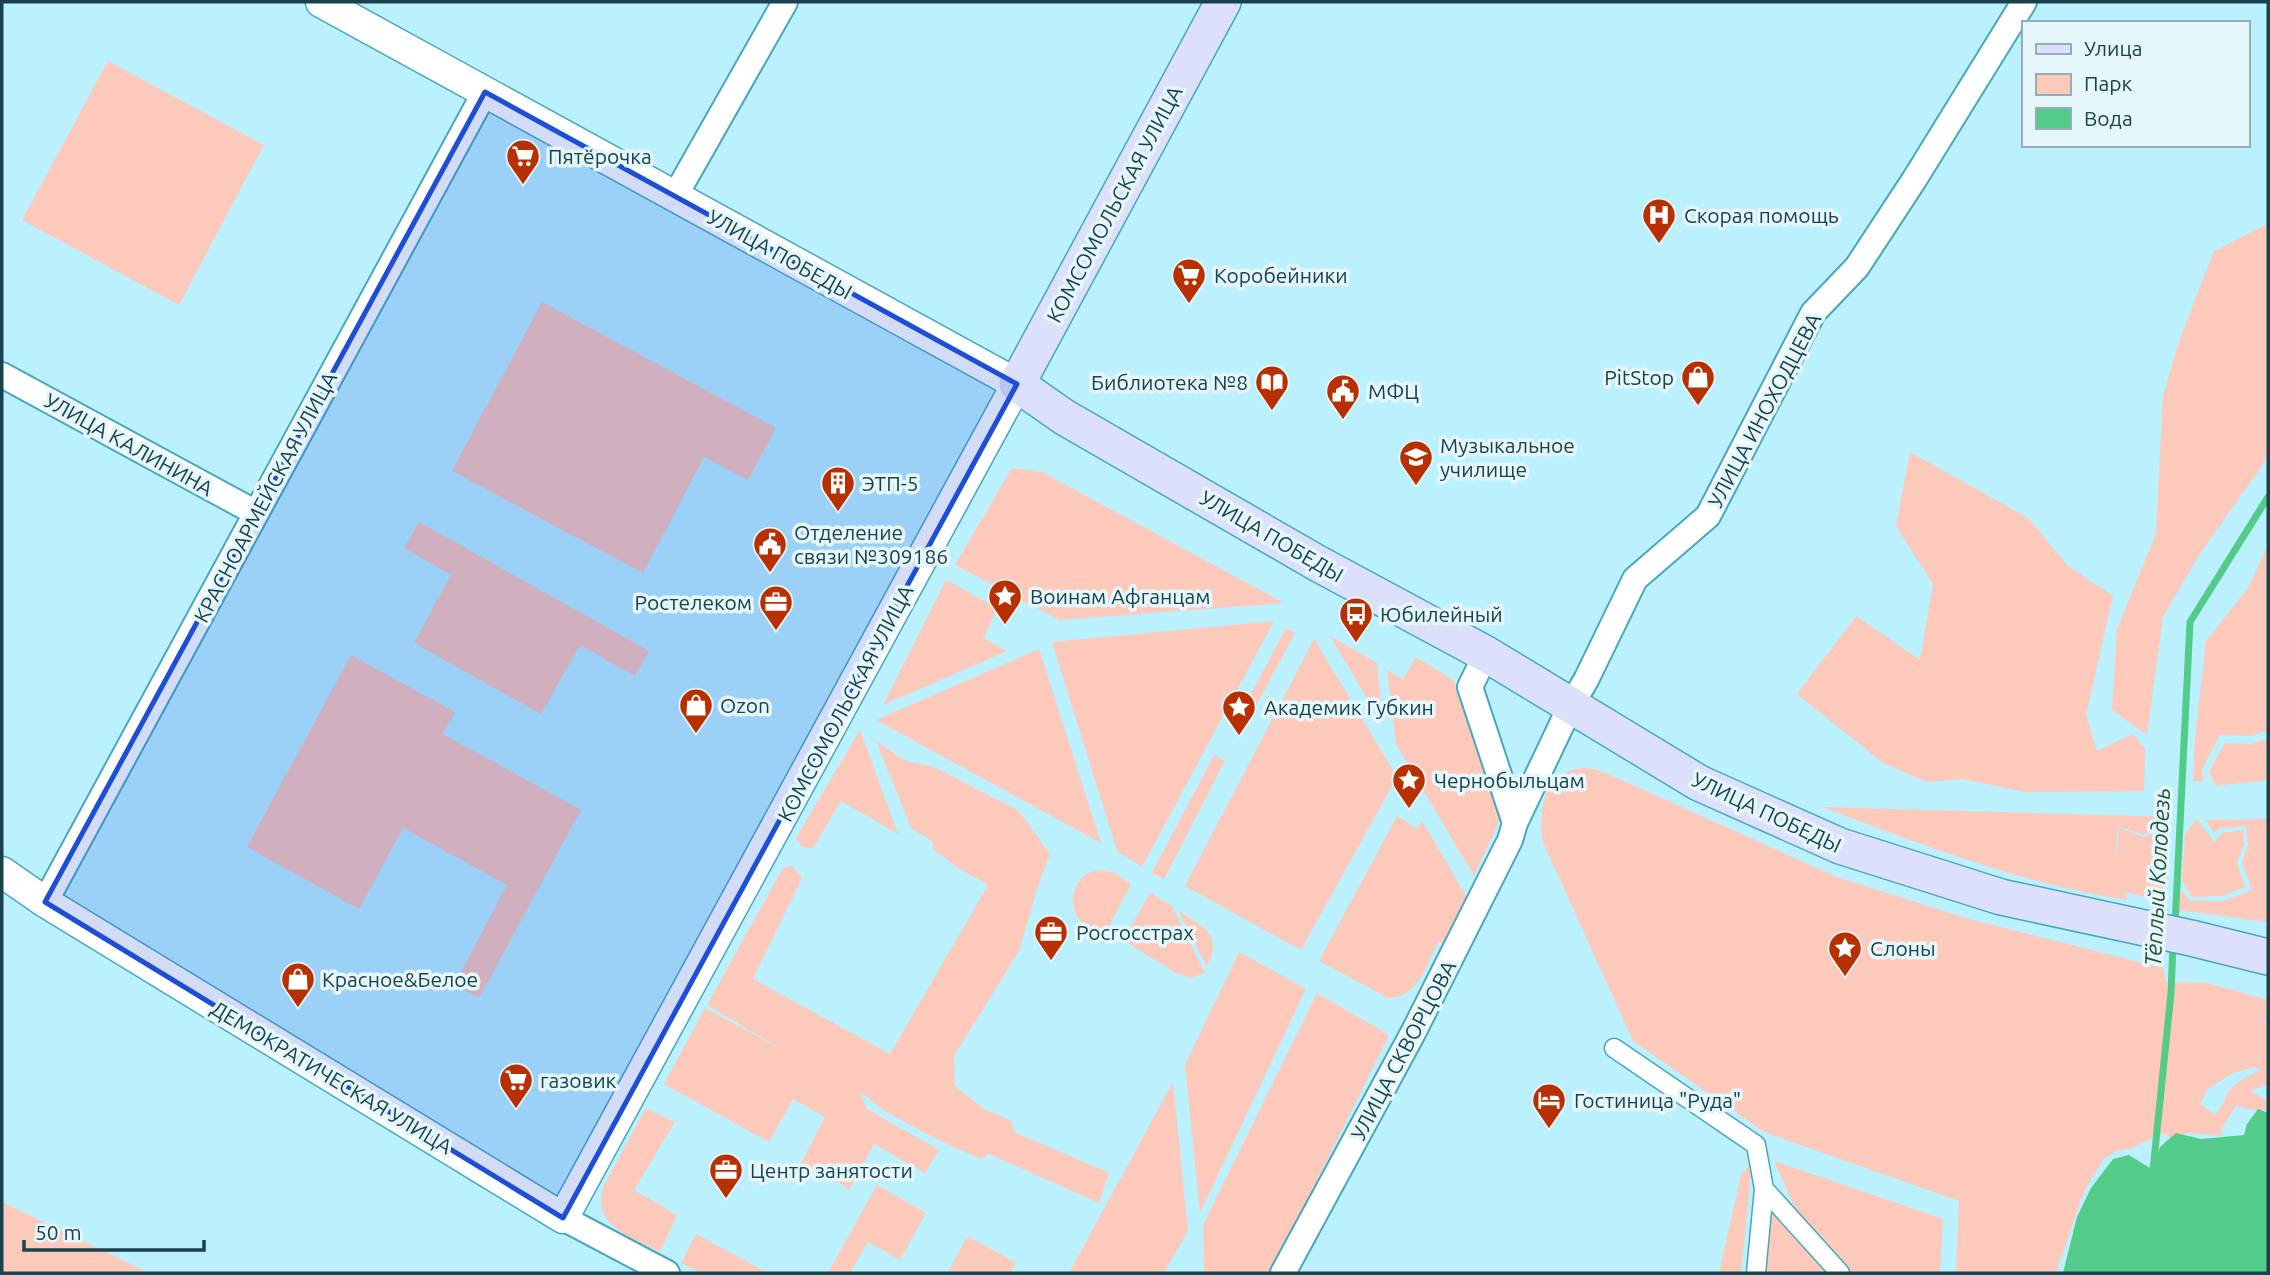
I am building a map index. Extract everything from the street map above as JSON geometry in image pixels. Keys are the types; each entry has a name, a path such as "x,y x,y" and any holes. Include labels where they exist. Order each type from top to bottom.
{"main road":[{"name":"КОМСОМОЛЬСКАЯ УЛИЦА","path":"1017,384 1223,2"},
{"name":"УЛИЦА ПОБЕДЫ","path":"1017,384 1064,417 1256,528 1486,654 1699,783 1840,846 2001,897 2268,957"},
{"path":"2190,938 2268,945"}],"street":[{"path":"675,196 785,2"},
{"name":"УЛИЦА ИНОХОДЦЕВА","path":"1570,707 1635,579 1708,516 1813,313 1857,267 1914,180 2023,2"},
{"name":"УЛИЦА ПОБЕДЫ","path":"339,6 485,92 1017,384"},
{"name":"КРАСНОАРМЕЙСКАЯ УЛИЦА","path":"46,902 485,92"},
{"name":"УЛИЦА КАЛИНИНА","path":"2,375 256,513"},
{"name":"КОМСОМОЛЬСКАЯ УЛИЦА","path":"563,1219 1017,384"},
{"path":"1486,654 1470,687 1515,823"},
{"name":"УЛИЦА СКВОРЦОВА","path":"1283,1273 1413,1032 1510,840 1515,823 1570,707"},
{"name":"ДЕМОКРАТИЧЕСКАЯ УЛИЦА","path":"2,872 46,902 563,1219 667,1273"},
{"path":"1614,1048 1756,1145 1764,1189 1756,1273"},
{"path":"1764,1189 1840,1273"}],"highlighted area":[{"path":"485,92 1017,384 563,1218 45,902"}],"green space":[{"path":"108,61 264,145 179,305 22,220"},
{"path":"2268,224 2268,452 2264,463 2199,555 2163,617 2147,735 2112,710 2117,629 2156,534 2163,395 2180,339 2214,251"},
{"path":"542,302 776,428 748,480 704,457 643,573 452,471"},
{"path":"1910,452 2028,518 2068,566 2113,596 2086,715 2097,751 2133,734 2145,749 2144,791 2025,792 1962,779 1926,782 1882,762 1797,694 1856,616 1920,660 1933,584 1896,526"},
{"path":"1012,468 1042,472 1284,603 1060,620 955,565"},
{"path":"419,522 649,651 635,676 580,645 541,714 414,643 451,575 404,548"},
{"path":"2268,545 2268,730 2250,736 2220,735 2202,769 2203,782 2193,781 2206,641 2248,588"},
{"path":"946,580 997,608 984,638 1007,651 883,705"},
{"path":"1274,621 1142,867 1117,851 1052,642"},
{"path":"1286,628 1295,633 1245,727 1236,722"},
{"path":"1330,636 1377,663 1383,725"},
{"path":"1314,639 1397,777 1301,950 1185,886"},
{"path":"1039,649 1101,843 876,720"},
{"path":"351,655 455,712 443,734 581,810 479,998 454,985 507,885 403,828 359,909 247,847"},
{"path":"1416,657 1453,680 1501,818 1474,876 1396,744 1387,670 1403,679"},
{"path":"860,730 898,834 841,801 813,848 802,847 796,838"},
{"path":"2268,739 2268,780 2216,786 2209,771 2225,743 2250,744"},
{"path":"876,741 906,761 934,767 1018,810 1050,854 1019,951 954,1056 955,1086 984,1109 1012,1121 1014,1132 1109,1173 1099,1203 989,1154 981,1159 956,1148 894,1116 867,1096 860,1094 867,1109 939,1150 925,1173 874,1144 850,1189 801,1163 825,1117 793,1099 769,1142 664,1084 705,1008 783,1050 707,1005 783,868 792,866 802,878 753,979 890,1054 988,885 955,866 933,849 933,842 911,828"},
{"path":"1214,755 1225,761 1164,879 1152,873"},
{"path":"1583,768 1608,774 1837,877 1969,919 2163,968 2166,982 2207,983 2268,1000 2268,1017 2264,1023 2268,1027 2268,1084 2250,1091 2268,1101 2268,1110 2236,1106 2221,1129 2222,1136 2188,1133 2172,1138 2163,1133 2132,1148 2116,1151 2103,1160 2084,1191 2056,1273 1956,1273 1959,1201 1764,1132 1633,1041 1542,840 1542,815 1546,793 1559,776","holes":["2253,1067 2262,1070 2235,1085 2215,1115 2200,1104 2207,1090 2231,1074"]},
{"path":"1822,807 2170,817 2168,831 2142,834 2118,826 2115,855 2116,857 2119,827 2143,837 2155,834 2169,837 2168,879 2153,899 2125,892 2127,900 2088,893 1972,861"},
{"path":"1397,816 1417,829 1422,821 1468,899 1445,944 1438,942 1420,979 1407,992 1388,998 1319,961"},
{"path":"2197,819 2214,842 2222,833 2243,830 2244,844 2237,863 2245,887 2222,896 2192,897 2182,880 2185,834"},
{"path":"2268,819 2268,922 2179,910 2181,889 2190,901 2224,901 2252,890 2242,862 2248,845 2246,826 2220,828 2214,833 2206,820"},
{"path":"1097,870 1113,872 1131,884 1105,934 1084,924 1073,906 1074,892 1081,879"},
{"path":"1150,893 1172,906 1205,973 1191,978 1176,973 1123,940"},
{"path":"1178,910 1203,927 1212,939 1212,956 1207,967"},
{"path":"1239,952 1306,989 1200,1213 1185,1065"},
{"path":"1317,993 1389,1035 1271,1273 1204,1273 1203,1225"},
{"path":"1173,1082 1188,1231 1164,1273 1069,1273"},
{"path":"646,1108 675,1122 634,1190 677,1215 660,1252 616,1228 603,1211 601,1199 604,1185"},
{"path":"1774,1161 1943,1219 1940,1273 1850,1273 1796,1210"},
{"path":"1752,1162 1741,1273 1719,1273 1741,1175"},
{"path":"877,1185 926,1213 900,1260 868,1242 850,1273 828,1273"},
{"path":"2,1202 149,1273 2,1273"},
{"path":"1769,1206 1829,1273 1764,1273"},
{"path":"696,1234 768,1273 701,1273 681,1263"},
{"path":"968,1236 1016,1263 1010,1273 947,1273"}],"water":[{"path":"2258,1109 2268,1113 2268,1273 2063,1273 2077,1217 2091,1188 2113,1159 2129,1155 2153,1170 2160,1147 2176,1133 2201,1139 2244,1135 2247,1124"}],"waterway":[{"name":"Тёплый Колодезь","path":"2175,925 2190,622 2268,497"},
{"name":"Тёплый Колодезь","path":"2150,1179 2171,993 2173,944"}],"place":[{"name":"Пятёрочка","path":"523,186"},
{"name":"Скорая помощь","path":"1659,245"},
{"name":"Коробейники","path":"1189,305"},
{"name":"PitStop","path":"1698,407"},
{"name":"Библиотека №8","path":"1272,412"},
{"name":"МФЦ","path":"1343,421"},
{"name":"Музыкальное училище","path":"1416,487"},
{"name":"ЭТП-5","path":"838,513"},
{"name":"Отделение связи №309186","path":"770,574"},
{"name":"Воинам Афганцам","path":"1005,626"},
{"name":"Ростелеком","path":"776,632"},
{"name":"Юбилейный","path":"1356,644"},
{"name":"Ozon","path":"696,735"},
{"name":"Академик Губкин","path":"1239,737"},
{"name":"Чернобыльцам","path":"1409,810"},
{"name":"Росгосстрах","path":"1051,962"},
{"name":"Слоны","path":"1845,978"},
{"name":"Красное&Белое","path":"298,1009"},
{"name":"газовик","path":"516,1110"},
{"name":"Гостиница \"Руда\"","path":"1549,1130"},
{"name":"Центр занятости","path":"726,1200"}]}
